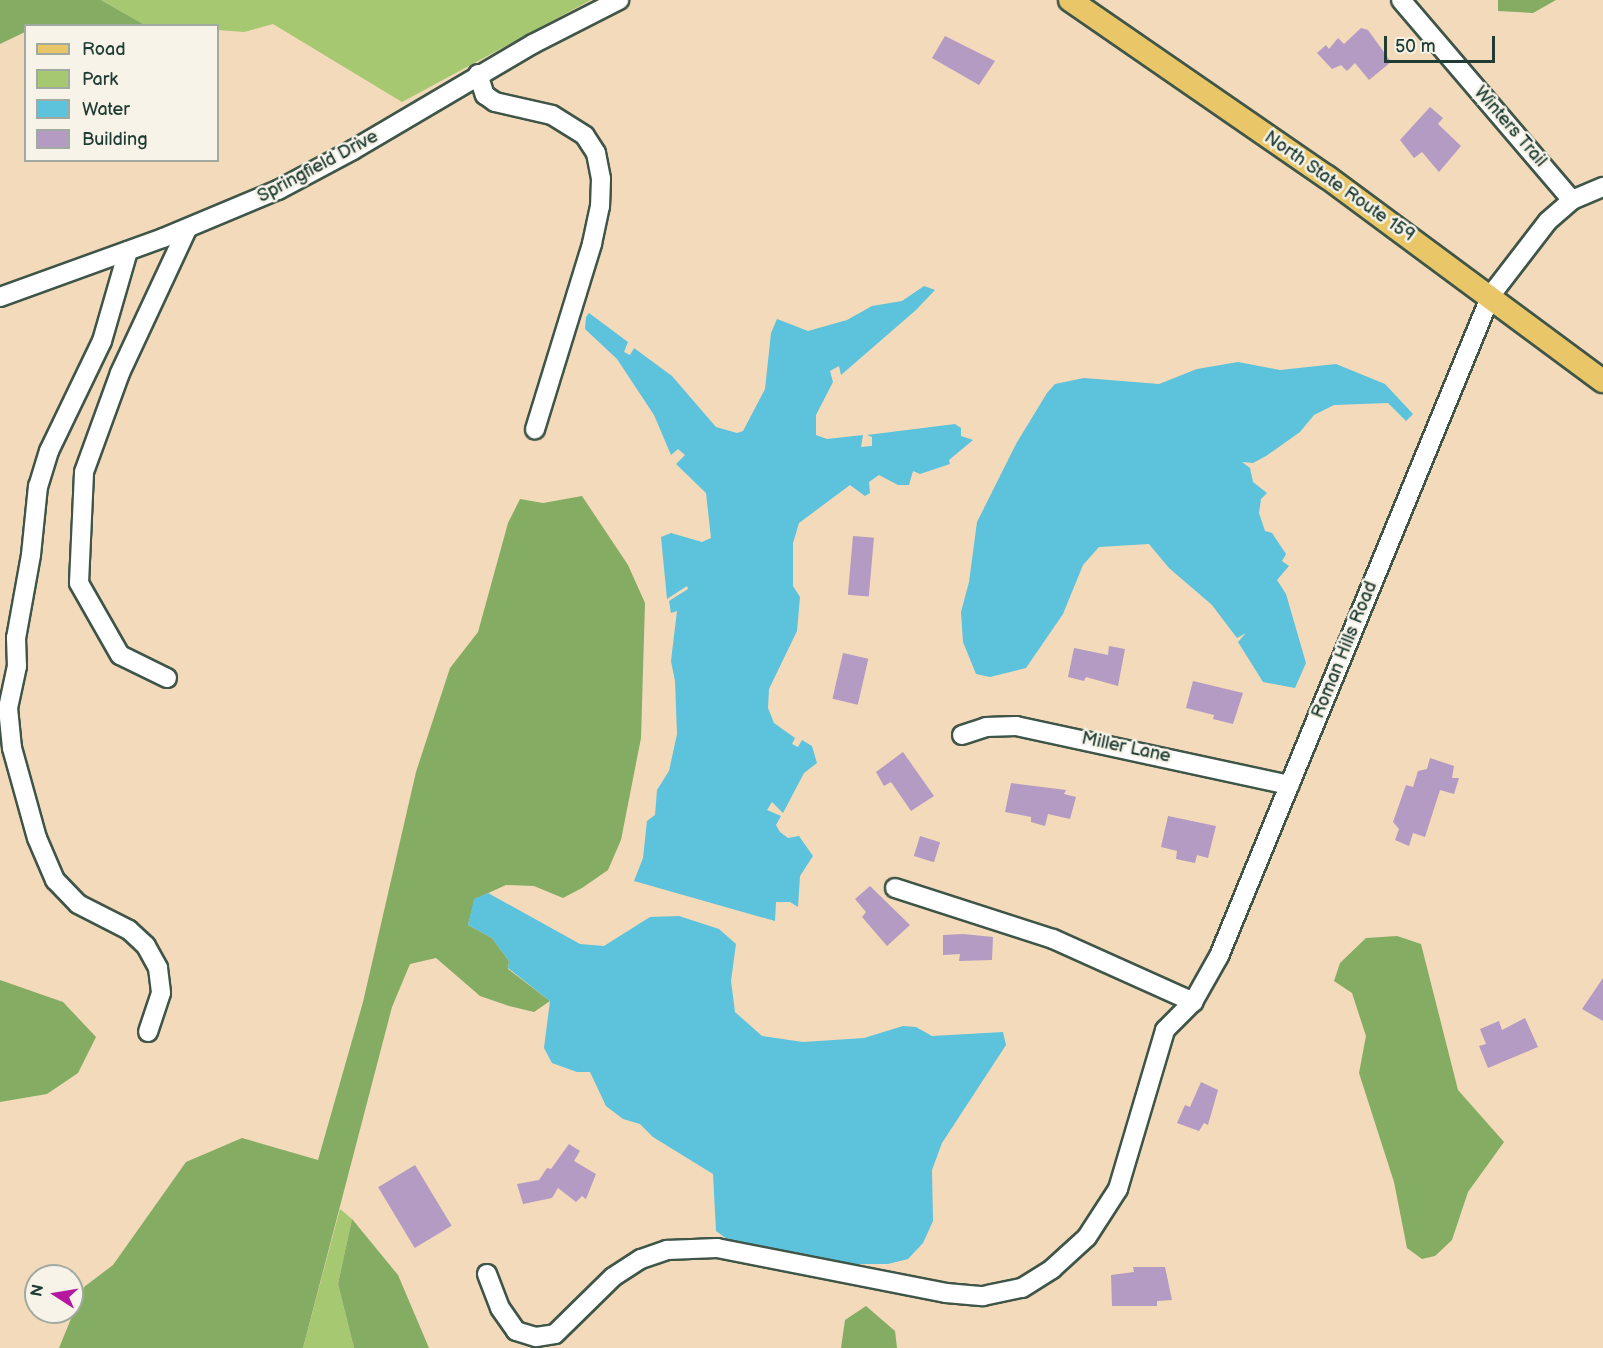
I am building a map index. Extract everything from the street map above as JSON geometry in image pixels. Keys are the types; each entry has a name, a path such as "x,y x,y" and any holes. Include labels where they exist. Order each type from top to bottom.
{"main road":[{"name":"North State Route 159","path":"1070,0 1491,295 1603,381"}],"street":[{"name":"Springfield Drive","path":"0,297 187,229 278,190 353,150 478,74 619,0"},
{"name":"Winters Trail","path":"1401,0 1572,200"},
{"path":"478,74 485,94 495,102 552,115 585,136 596,153 601,179 600,206 592,244 535,429"},
{"path":"1572,200 1603,187"},
{"name":"Roman Hills Road","path":"487,1274 500,1308 516,1331 536,1337 555,1334 613,1278 641,1258 694,1247 796,1262 946,1293 983,1296 1022,1288 1052,1269 1087,1237 1118,1189 1165,1030 1193,1002 1219,956 1491,295 1529,241 1572,200"},
{"path":"167,678 120,655 79,583 79,572 84,472 120,373 187,229"},
{"path":"128,251 102,341 49,451 38,486 31,555 16,638 17,666 8,708 12,748 37,838 55,880 78,904 129,930 146,946 158,968 161,993 147,1032"},
{"name":"Miller Lane","path":"962,735 986,727 1016,726 1290,785"},
{"path":"895,888 1053,939 1193,1002"}],"green space":[{"path":"0,0 101,0 143,24 24,24 24,32 0,44"},
{"path":"101,0 591,0 402,102 273,24 244,32 219,30 219,24 143,24"},
{"path":"1498,0 1556,0 1533,13 1498,11"},
{"path":"582,496 628,565 645,603 641,738 621,840 608,870 563,898 534,886 506,885 475,899 468,925 492,938 509,961 508,969 550,1001 534,1012 509,1006 480,996 436,958 410,964 392,1007 303,1348 59,1348 69,1324 84,1324 84,1287 113,1265 186,1162 242,1138 318,1160 363,1002 416,772 450,668 478,632 508,523 520,499 543,503"},
{"path":"1397,936 1421,944 1458,1090 1504,1142 1468,1192 1452,1240 1435,1256 1422,1259 1407,1248 1394,1182 1359,1073 1366,1036 1352,993 1334,981 1340,963 1366,938"},
{"path":"0,980 63,1002 96,1037 78,1073 47,1094 0,1102"},
{"path":"340,1209 352,1219 338,1284 354,1348 303,1348"},
{"path":"352,1219 398,1275 429,1348 354,1348 338,1284"},
{"path":"866,1306 895,1331 897,1348 841,1348 845,1320"}],"water":[{"path":"924,286 935,290 916,310 841,375 839,366 830,371 833,382 816,415 816,435 827,439 863,435 861,447 872,446 872,437 867,435 955,424 961,428 961,436 973,440 949,460 950,464 920,474 913,471 909,485 898,485 879,475 869,482 870,493 865,496 850,485 799,523 793,543 793,586 800,597 797,631 769,689 768,708 774,723 795,738 792,744 798,747 802,740 812,746 817,763 804,773 783,813 772,802 767,810 781,816 776,825 780,832 788,838 799,836 813,856 800,876 798,907 790,902 776,902 775,921 634,881 643,858 647,821 655,815 657,790 669,771 677,734 675,681 671,661 677,611 671,613 669,601 688,589 687,586 667,599 661,537 671,533 702,542 711,538 706,493 676,464 685,455 678,449 671,455 654,415 617,359 585,329 586,317 589,313 628,342 624,352 630,355 634,348 672,376 716,427 737,433 743,431 765,389 771,333 777,319 808,331 847,320 872,306 902,301"},
{"path":"1238,362 1280,370 1336,364 1385,384 1413,414 1406,421 1388,403 1334,405 1314,415 1300,432 1266,456 1253,463 1242,462 1250,468 1253,482 1267,493 1261,499 1259,513 1265,531 1272,533 1286,554 1282,561 1289,566 1277,580 1286,594 1306,663 1295,688 1263,682 1238,642 1246,633 1237,638 1212,605 1169,568 1149,544 1099,547 1083,565 1063,614 1026,668 990,677 976,674 963,642 961,612 969,582 977,522 1016,444 1047,393 1055,384 1084,378 1159,384 1197,369"},
{"path":"488,893 580,944 604,946 650,917 679,916 719,929 736,944 731,981 735,1012 762,1036 803,1042 864,1038 903,1026 916,1027 932,1036 1003,1032 1006,1045 942,1143 932,1170 933,1221 923,1243 908,1259 888,1264 855,1264 727,1239 716,1231 713,1174 653,1137 640,1124 623,1119 606,1106 590,1072 577,1072 552,1063 544,1048 550,1001 508,968 509,961 492,938 468,925 474,899"}],"building":[{"path":"1361,28 1368,30 1391,62 1369,80 1355,63 1347,71 1341,65 1332,69 1317,53 1326,45 1329,49 1338,38 1344,44"},
{"path":"945,36 995,61 979,85 932,58"},
{"path":"1430,107 1443,118 1438,124 1461,146 1439,172 1422,152 1414,158 1400,140"},
{"path":"853,536 874,538 869,597 848,595"},
{"path":"1109,646 1125,649 1118,686 1086,677 1084,681 1068,677 1074,648 1108,655"},
{"path":"843,653 868,659 858,705 832,699"},
{"path":"1193,681 1243,693 1233,724 1213,719 1214,715 1186,708"},
{"path":"903,752 934,796 911,811 891,782 884,786 876,772"},
{"path":"1430,758 1454,766 1452,778 1459,778 1454,794 1440,790 1425,837 1413,833 1409,846 1395,840 1399,829 1393,822 1406,785 1413,787 1418,771 1427,769"},
{"path":"1011,783 1066,790 1064,794 1076,797 1070,819 1048,814 1045,826 1031,822 1031,817 1005,812"},
{"path":"1168,816 1216,826 1208,858 1197,855 1195,863 1176,859 1177,851 1161,847"},
{"path":"920,836 940,842 934,862 914,856"},
{"path":"870,886 910,925 887,946 862,917 866,912 855,899"},
{"path":"943,935 993,937 992,960 959,961 960,954 943,955"},
{"path":"1603,978 1603,1021 1582,1009"},
{"path":"1525,1018 1538,1047 1488,1068 1479,1046 1486,1044 1480,1029 1499,1021 1502,1030"},
{"path":"1201,1082 1218,1090 1208,1125 1204,1123 1199,1131 1177,1123 1185,1105 1190,1107"},
{"path":"569,1144 580,1151 574,1161 596,1174 586,1199 582,1196 576,1202 558,1188 552,1198 523,1204 517,1184 539,1180 547,1168 551,1169"},
{"path":"415,1165 452,1226 415,1248 378,1187"},
{"path":"1133,1267 1165,1267 1172,1300 1157,1301 1157,1306 1112,1306 1111,1275 1134,1272"}]}
